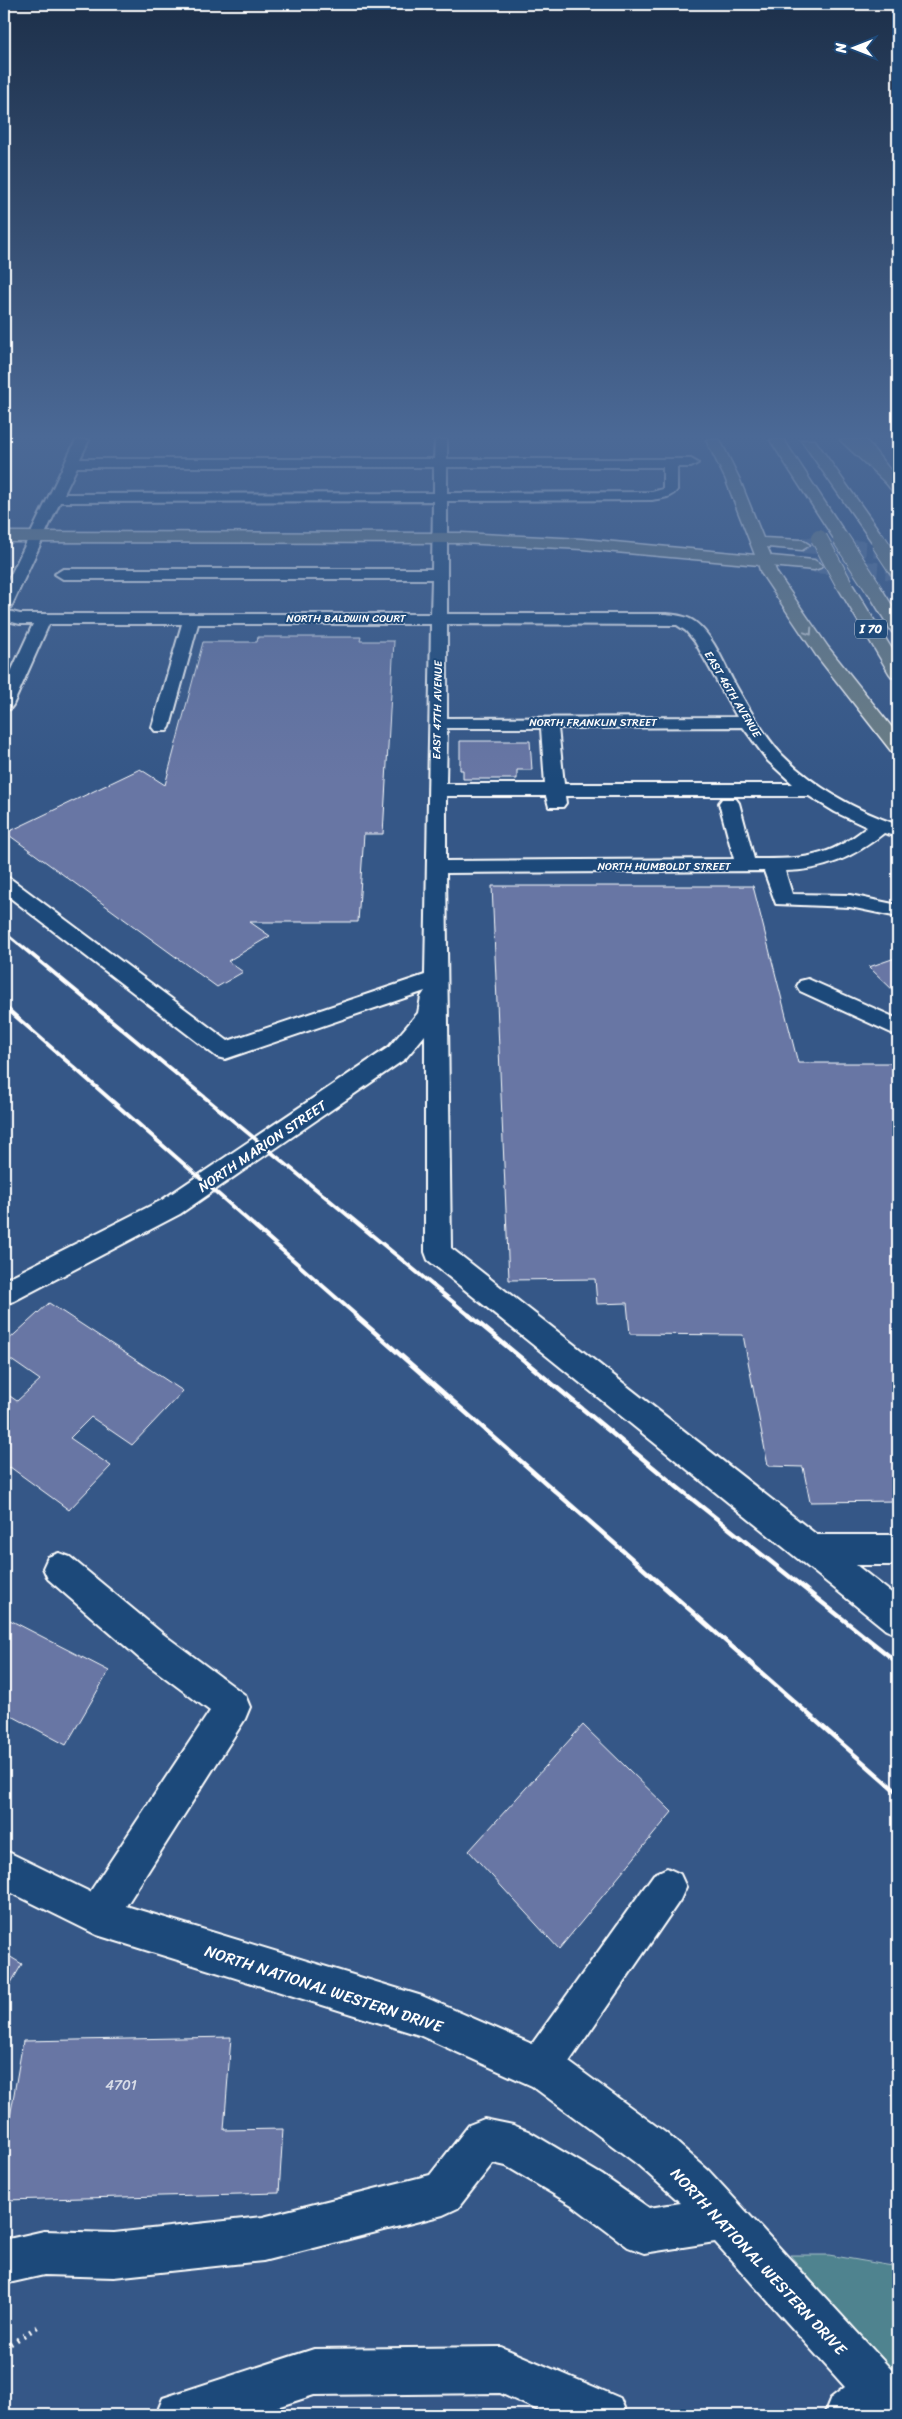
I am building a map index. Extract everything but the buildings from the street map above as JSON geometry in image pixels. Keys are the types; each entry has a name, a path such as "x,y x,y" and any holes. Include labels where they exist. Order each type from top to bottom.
{"main road":[{"path":"678,553 814,565"},
{"path":"762,553 769,573 822,651 898,746"},
{"name":"I 70","path":"827,553 898,673"},
{"path":"850,553 898,628"},
{"path":"870,553 892,588"},
{"path":"886,553 898,571"}],"street":[{"path":"4,605 29,553"},
{"name":"EAST 47TH AVENUE","path":"436,979 439,553"},
{"path":"63,574 438,574"},
{"name":"NORTH BALDWIN COURT","path":"4,615 13,618 43,619 655,619 688,624"},
{"path":"4,705 43,619"},
{"path":"161,727 191,619"},
{"name":"EAST 46TH AVENUE","path":"688,624 698,634 748,722 775,758 813,790 889,828"},
{"path":"549,722 555,797"},
{"name":"NORTH FRANKLIN STREET","path":"437,723 748,722"},
{"path":"437,790 555,797 813,790"},
{"path":"729,803 746,866"},
{"name":"NORTH HUMBOLDT STREET","path":"436,867 801,865 827,860 864,839 889,828"},
{"path":"773,866 782,900 850,901 898,911"},
{"path":"4,883 225,1051 436,979 438,1252 898,1619"},
{"name":"NORTH MARION STREET","path":"4,1293 171,1207 397,1053 429,1014 436,979"},
{"path":"808,986 898,1028"},
{"path":"811,1550 898,1550"},
{"path":"59,1568 151,1646 234,1707 97,1916"},
{"name":"NORTH NATIONAL WESTERN DRIVE","path":"4,1870 97,1916 422,2016 547,2070 652,2149 694,2186 875,2406"},
{"path":"540,2068 667,1888"},
{"path":"4,2262 44,2253 114,2256 273,2237 443,2193 484,2140 514,2146 587,2190 644,2231 723,2219"},
{"path":"180,2415 314,2372 502,2370 603,2415"}],"path":[{"path":"4,2348 42,2324"}],"green space":[{"path":"790,2255 829,2255 898,2267 898,2383"}],"tunnel":[{"path":"814,565 898,572"}],"railway":[{"path":"4,932 21,946"},
{"path":"20,945 470,1316"},
{"path":"4,1006 357,1316"},
{"path":"355,1315 898,1793"},
{"path":"469,1315 677,1487 898,1663"}]}
